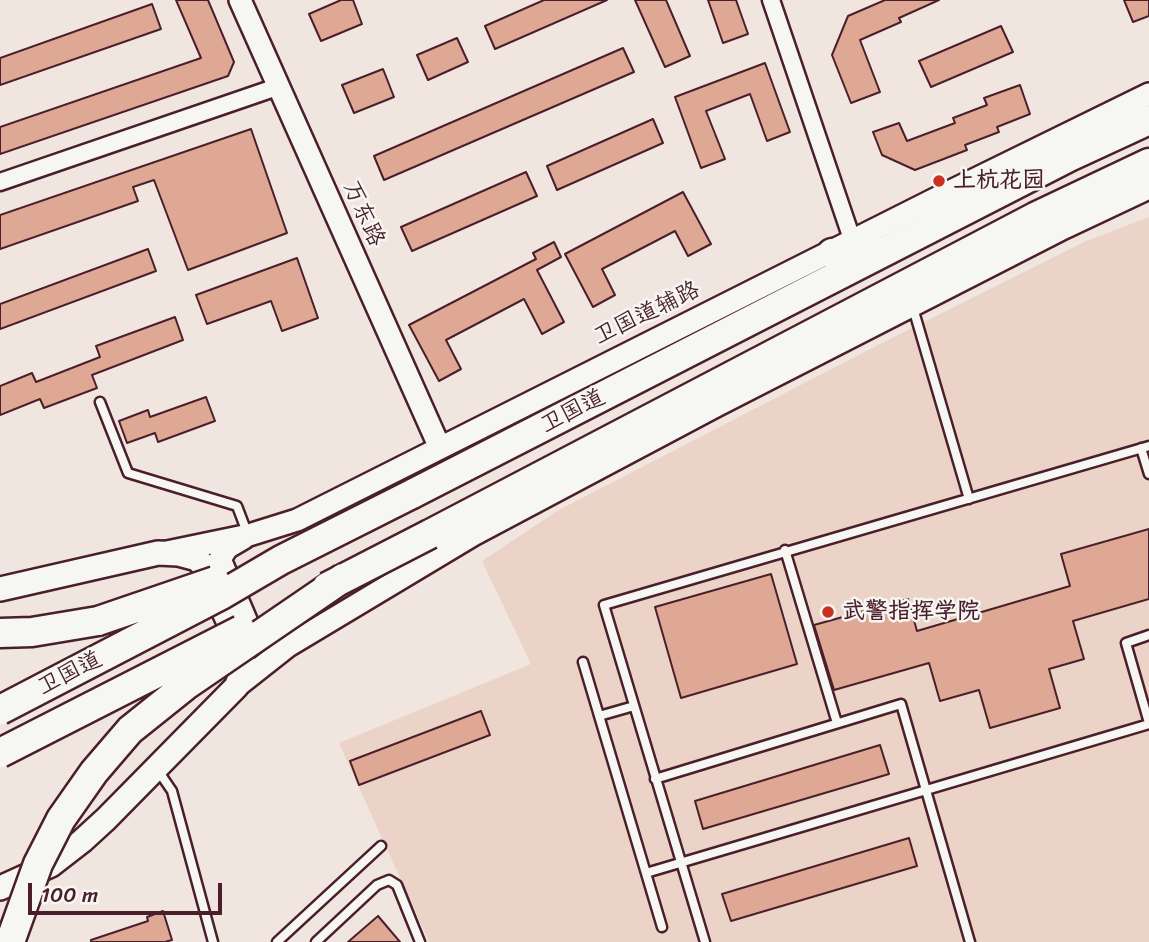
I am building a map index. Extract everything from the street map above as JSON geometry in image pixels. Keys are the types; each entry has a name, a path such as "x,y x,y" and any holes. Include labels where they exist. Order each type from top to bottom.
{"highway":[{"name":"卫国道","path":"0,710 198,607 281,560 1069,157 1149,120"},
{"name":"卫国道","path":"0,752 430,534 1035,217 1149,163"},
{"path":"843,247 884,252"},
{"path":"858,311 912,305"},
{"path":"0,633 32,632 98,621 281,560"},
{"path":"10,942 38,864 61,819 94,772 130,730 186,686 343,578"}],"main road":[{"name":"万东路","path":"240,0 440,448"},
{"name":"卫国道辅路","path":"158,553 248,536 297,520 1149,94"},
{"path":"1069,157 1107,114"},
{"path":"0,888 51,864 82,841 236,687 288,646 451,548 532,503 912,305 1149,188"},
{"path":"912,305 936,269"},
{"path":"248,536 227,548 220,559 256,641 266,646 288,646"},
{"path":"0,589 158,553 197,559 204,565 243,652 242,668 236,687"}],"street":[{"path":"771,0 843,247"},
{"path":"0,182 277,86"}],"lane":[{"path":"912,305 969,499"},
{"path":"100,402 128,473 237,506 248,536"},
{"path":"705,942 604,605 1145,447 1149,474"},
{"path":"785,550 838,723"},
{"path":"646,873 1149,724 1126,643 1149,635"},
{"path":"583,662 662,927"},
{"path":"655,779 901,704 970,942"},
{"path":"599,716 634,706"},
{"path":"156,769 172,791 213,942"},
{"path":"277,942 381,846"},
{"path":"316,942 377,885 389,880 397,886 420,942"}],"shaded area":[{"name":"武警指挥学院","path":"1149,217 1149,942 429,942 339,743 531,664 482,561 557,511 878,345 1086,241"}],"building":[{"path":"176,0 208,0 234,62 228,76 0,154 0,127 201,58"},
{"path":"341,0 353,0 362,24 321,41 309,14"},
{"path":"544,0 607,0 495,49 485,26"},
{"path":"635,0 666,0 690,56 665,67"},
{"path":"708,0 736,0 748,34 723,43"},
{"path":"885,0 939,0 899,18 901,22 860,40 880,92 851,103 832,55 848,16"},
{"path":"1124,0 1149,0 1149,16 1133,22"},
{"path":"152,4 161,29 0,85 0,58"},
{"path":"1001,26 1013,52 931,87 919,61"},
{"path":"457,38 468,62 428,80 417,55"},
{"path":"623,48 634,72 384,180 374,156"},
{"path":"765,63 790,132 767,141 750,94 706,111 725,159 701,168 675,97"},
{"path":"383,69 394,97 354,113 342,85"},
{"path":"1020,85 1030,114 997,127 999,132 965,145 967,150 915,170 882,155 873,132 899,123 907,141 955,123 953,118 987,105 984,98"},
{"path":"653,119 663,143 557,190 547,166"},
{"path":"251,129 287,233 188,270 154,180 133,187 138,201 0,249 0,215"},
{"path":"526,172 537,196 412,251 401,227"},
{"path":"683,192 711,244 688,256 675,231 602,269 615,295 593,307 565,254"},
{"path":"554,242 561,257 537,270 564,322 542,334 524,299 446,340 461,369 439,381 409,325 536,259 533,253"},
{"path":"148,249 156,271 0,329 0,304"},
{"path":"297,258 318,318 282,331 271,301 207,324 196,295"},
{"path":"175,317 183,340 92,375 97,388 44,408 40,399 0,415 0,386 32,373 36,382 100,357 96,346"},
{"path":"206,397 215,421 158,442 155,433 127,443 119,421 148,410 150,417"},
{"path":"1149,529 1149,599 1073,621 1084,659 1049,669 1060,708 990,728 979,690 940,701 929,663 834,690 814,625 908,599 917,631 1070,586 1061,554"},
{"path":"771,574 797,664 681,698 655,607"},
{"path":"481,711 490,735 359,785 350,761"},
{"path":"880,745 889,774 703,829 695,801"},
{"path":"909,838 917,866 731,921 722,894"},
{"path":"163,911 172,940 91,942 148,921 147,917"},
{"path":"378,916 400,942 348,942"}],"place":[{"name":"上杭花园","path":"939,181"},
{"name":"武警指挥学院","path":"828,612"}]}
